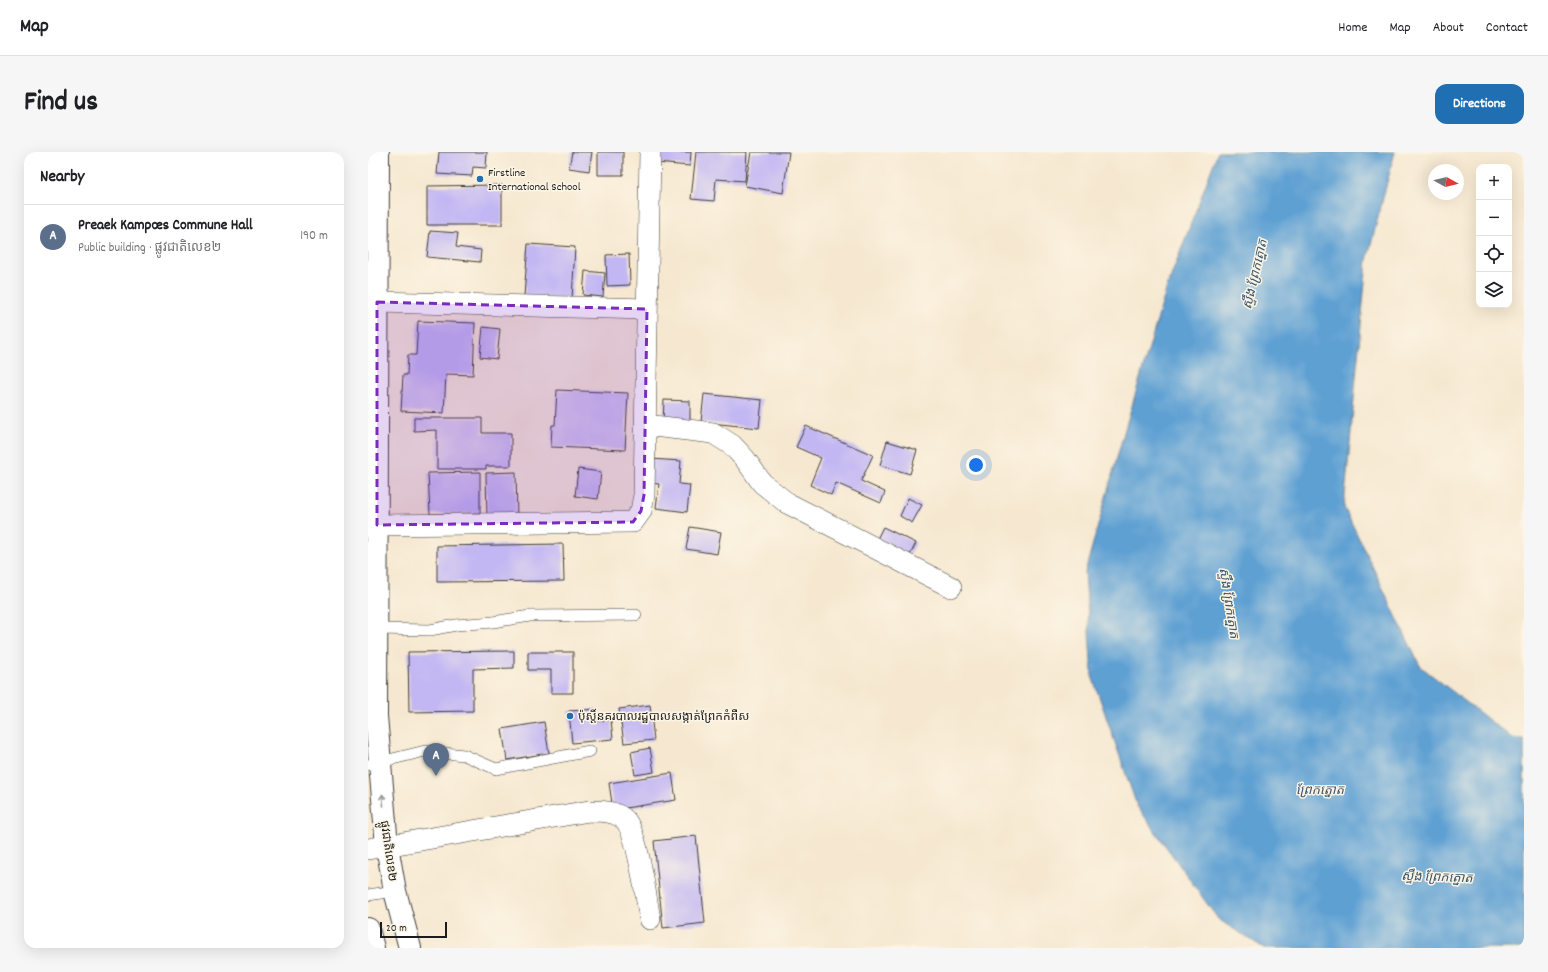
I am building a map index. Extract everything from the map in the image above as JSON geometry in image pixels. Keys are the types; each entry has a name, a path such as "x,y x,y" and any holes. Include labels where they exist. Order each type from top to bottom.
{"highway":[{"name":"ផ្លូវជាតិលេខ២","path":"378,152 376,716 374,764 378,848 395,891 410,948"},
{"path":"368,929 373,948"}],"street":[{"path":"377,525 634,522 641,511 644,495 650,152"},
{"path":"377,302 647,309"},
{"path":"645,425 714,432 732,445 762,483 787,503 951,587"},
{"path":"378,848 589,811 607,811 625,820 633,835 641,867 650,919"}],"lane":[{"path":"376,629 430,630 456,625 493,622 530,616 636,615"},
{"path":"374,764 425,751 464,755 496,769 590,751"},
{"path":"368,895 395,891"}],"highlighted area":[{"path":"377,302 647,309 644,495 641,511 633,522 377,525"}],"water":[{"name":"ព្រែកត្នោត","path":"1218,152 1395,152 1367,260 1344,507 1420,666 1512,738 1524,739 1524,948 1264,948 1218,919 1137,806 1092,676 1085,572 1167,287"}],"building":[{"path":"439,152 487,152 486,168 473,167 472,176 437,174"},
{"path":"572,152 592,152 589,171 569,168"},
{"path":"598,152 623,152 623,175 598,175"},
{"path":"657,152 691,152 690,166 656,163"},
{"path":"696,152 747,152 745,181 716,179 714,201 691,199"},
{"path":"751,152 789,152 783,193 745,186"},
{"path":"502,185 502,225 427,225 427,186"},
{"path":"430,231 458,233 456,247 481,250 480,262 427,257"},
{"path":"528,244 575,247 572,299 524,296"},
{"path":"629,254 630,285 607,286 606,255"},
{"path":"585,271 605,273 603,297 583,295"},
{"path":"418,321 475,323 473,375 446,374 444,413 401,411 403,375 407,375 408,355 416,355"},
{"path":"483,327 500,329 497,359 480,357"},
{"path":"557,390 628,393 625,450 551,447 552,425 555,425"},
{"path":"704,394 762,400 759,428 701,422"},
{"path":"664,400 690,401 690,424 663,423"},
{"path":"414,418 482,418 482,433 511,433 511,466 486,466 486,469 437,469 437,430 414,431"},
{"path":"806,426 873,455 861,481 885,492 881,503 836,483 831,495 810,485 821,458 796,447"},
{"path":"887,441 917,450 910,474 880,465"},
{"path":"651,459 681,461 679,484 690,485 687,512 656,508 659,484 648,483"},
{"path":"578,469 601,472 598,499 575,496"},
{"path":"480,472 480,513 430,514 428,473"},
{"path":"516,472 517,518 487,519 486,473"},
{"path":"908,498 922,505 912,523 900,516"},
{"path":"690,527 721,532 717,554 686,549"},
{"path":"883,527 916,543 910,555 877,539"},
{"path":"563,544 564,581 437,582 437,546"},
{"path":"514,651 514,668 473,669 473,711 409,712 408,652"},
{"path":"528,652 573,652 573,693 551,693 551,670 528,670"},
{"path":"650,705 654,740 624,743 619,709"},
{"path":"596,709 597,721 611,720 613,739 572,743 569,711"},
{"path":"544,722 549,753 507,760 502,729"},
{"path":"650,748 654,772 635,775 631,752"},
{"path":"672,773 676,800 613,810 609,783"},
{"path":"696,836 705,923 663,928 654,841"}],"place":[{"name":"Firstline International School","path":"480,179"},
{"name":"ប៉ុស្តិ៍នគរបាលរដ្ឋបាលសង្កាត់ព្រែកកំពឹស","path":"570,716"},
{"name":"Preaek Kampœs Commune Hall","path":"436,776"}],"water label":[{"name":"ស្ទឹង ព្រែកត្នោត","path":"1254,274"},
{"name":"ស្ទឹង ព្រែកត្នោត","path":"1230,603"},
{"name":"ស្ទឹង ព្រែកត្នោត","path":"1437,876"}]}
